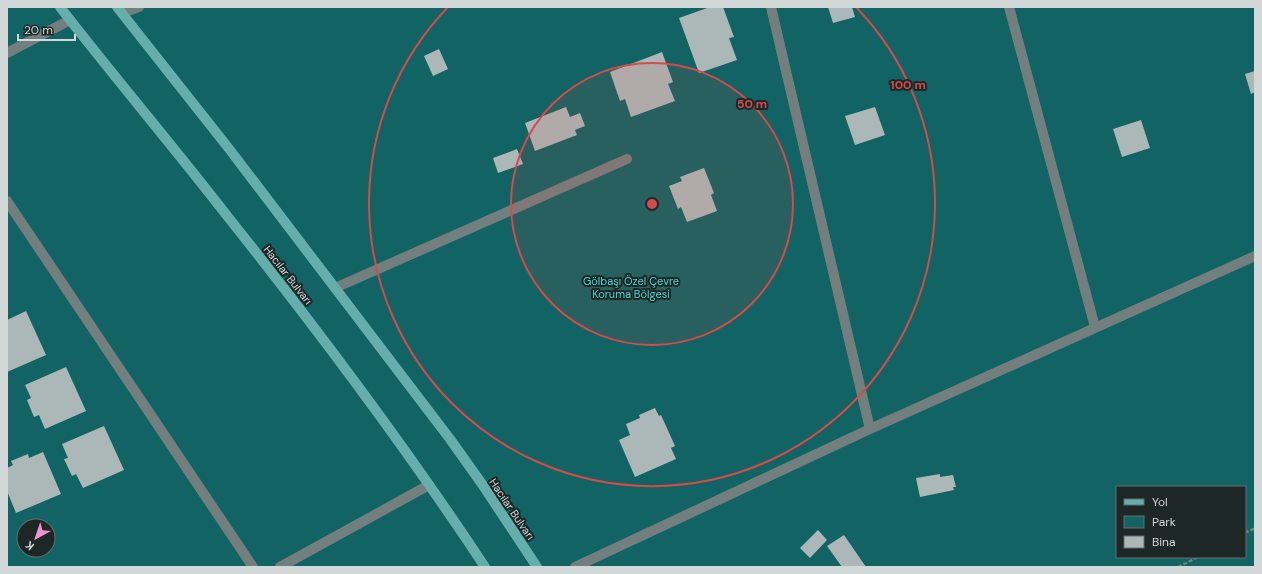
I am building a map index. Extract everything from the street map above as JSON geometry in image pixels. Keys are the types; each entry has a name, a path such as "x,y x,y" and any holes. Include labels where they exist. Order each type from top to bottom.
{"main road":[{"name":"Hacılar Bulvarı","path":"60,7 263,261 377,410 485,567"},
{"name":"Hacılar Bulvarı","path":"119,10 230,150 454,446 486,490 537,567"}],"street":[{"path":"119,10 139,7"},
{"path":"770,7 870,429"},
{"path":"1009,7 1095,327"},
{"path":"7,54 70,20"},
{"path":"335,288 627,159"},
{"path":"7,201 253,567"},
{"path":"575,567 870,429 1255,256"},
{"path":"280,567 429,485"}],"path":[{"path":"1246,532 1255,528"},
{"path":"1178,567 1196,558"}],"green space":[{"name":"Gölbaşı Özel Çevre Koruma Bölgesi","path":"7,7 1255,7 1255,567 7,567"}],"building":[{"path":"710,7 723,7 734,37 729,38 737,60 699,73 679,18"},
{"path":"828,7 852,7 855,17 833,23"},
{"path":"439,49 448,69 433,76 424,56"},
{"path":"662,52 673,82 668,84 675,101 631,117 625,99 620,101 610,72"},
{"path":"1255,71 1255,92 1251,94 1245,74"},
{"path":"566,107 570,117 580,113 585,126 575,130 577,135 535,151 525,123"},
{"path":"875,107 885,135 855,145 845,116"},
{"path":"1141,120 1150,148 1122,157 1113,129"},
{"path":"517,149 523,164 498,173 493,158"},
{"path":"704,168 714,193 711,195 717,211 687,222 681,207 678,209 669,186 682,181 680,177"},
{"path":"26,311 46,355 7,372 7,320"},
{"path":"66,367 86,411 45,429 39,415 34,417 27,400 31,398 25,385"},
{"path":"655,408 659,416 661,415 675,446 671,448 676,459 635,477 619,440 630,435 626,424 640,418 639,415"},
{"path":"104,426 124,470 83,488 76,474 72,476 64,459 68,458 62,444"},
{"path":"43,452 61,494 16,513 7,491 7,468 13,465 11,461 28,454 29,458"},
{"path":"940,474 940,477 953,475 956,487 953,487 954,490 920,497 916,478"},
{"path":"818,530 827,540 810,558 800,548"},
{"path":"844,535 866,567 842,567 827,546"}]}
